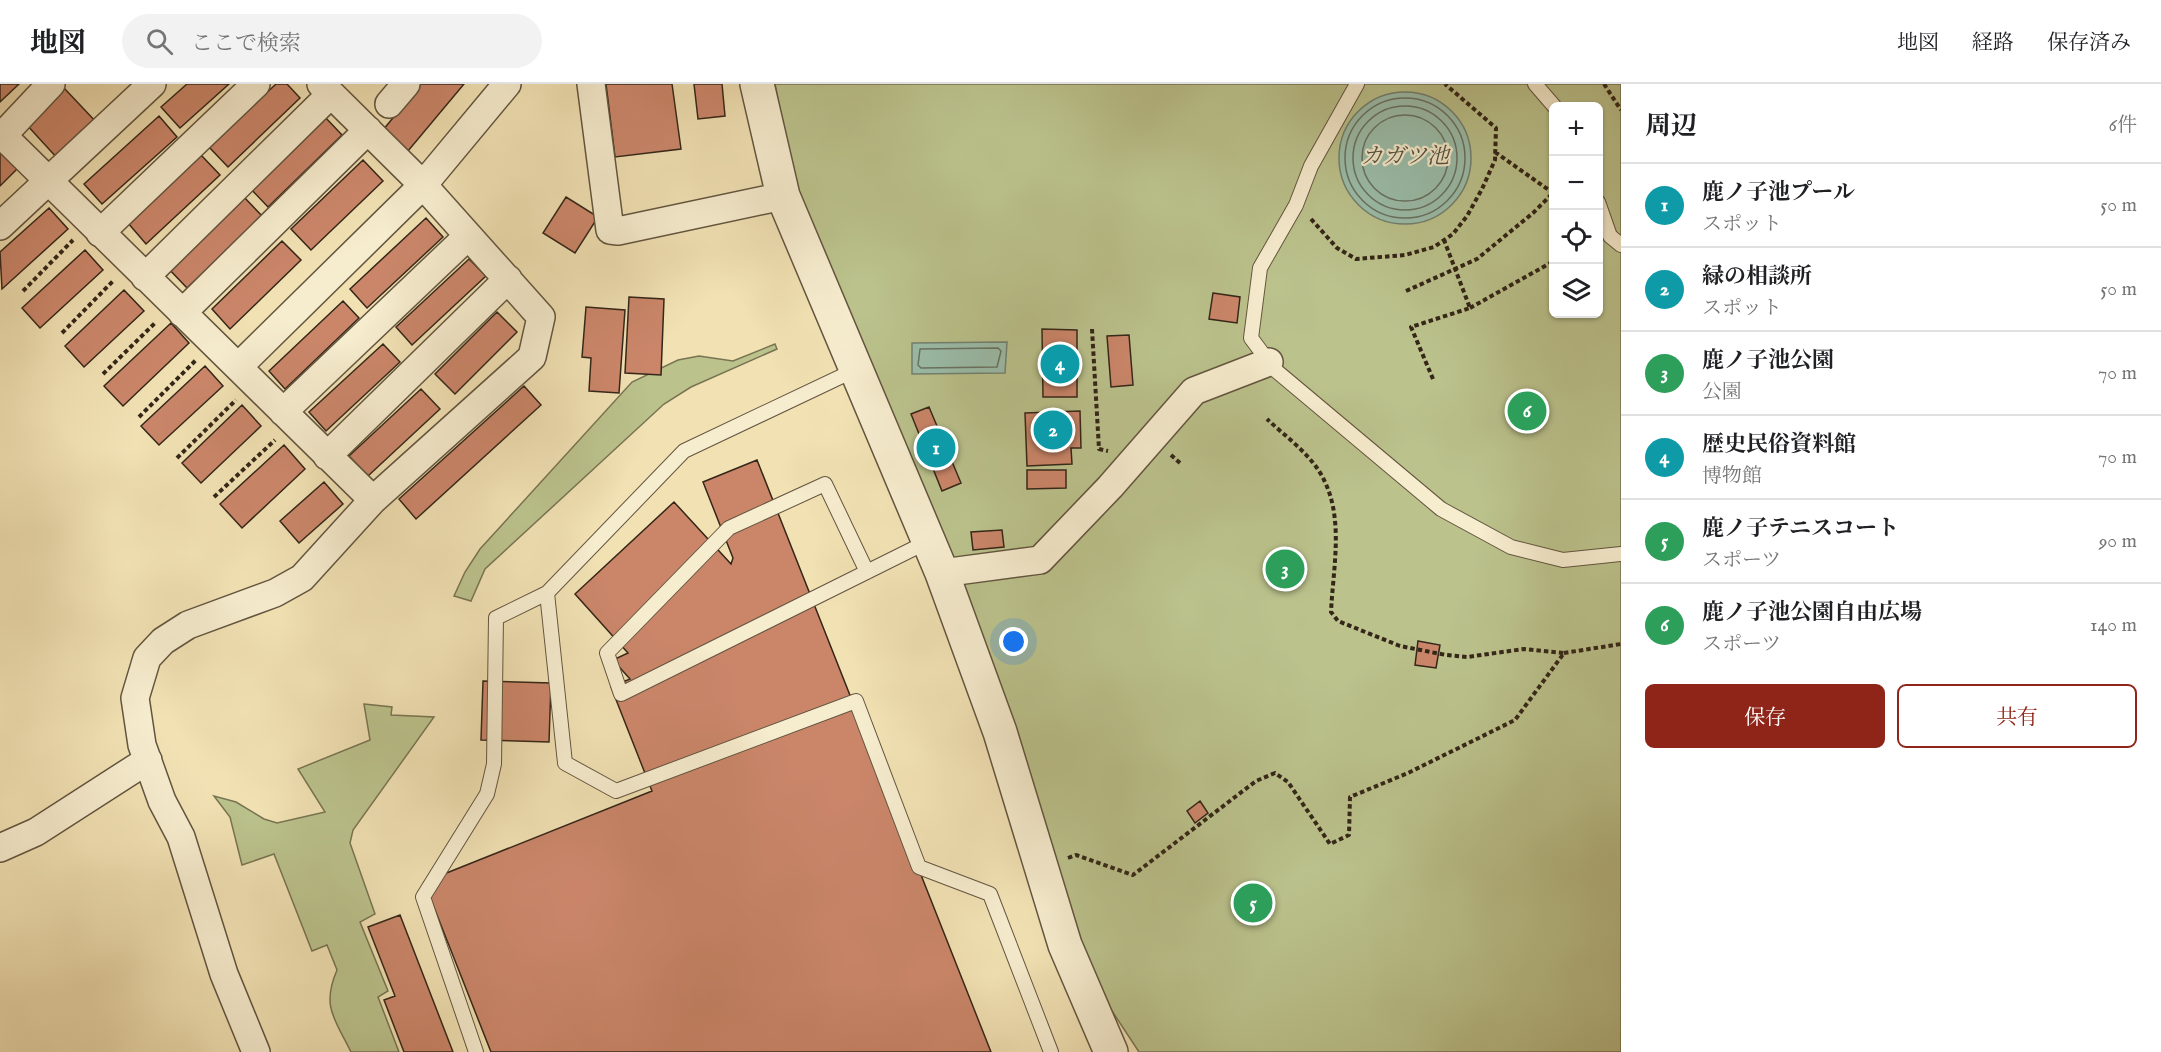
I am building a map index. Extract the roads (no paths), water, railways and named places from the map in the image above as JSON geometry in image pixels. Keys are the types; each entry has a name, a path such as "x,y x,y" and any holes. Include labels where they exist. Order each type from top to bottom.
{"street":[{"path":"51,84 1,135 373,501"},
{"path":"0,226 152,84"},
{"path":"95,228 256,84"},
{"path":"245,375 423,185 507,84"},
{"path":"591,84 610,230 618,231 783,196"},
{"path":"757,84 783,196 862,367 942,573 1000,732 1065,945 1111,1052"},
{"path":"138,270 326,89 423,185 541,317 532,357 373,501 302,578 275,593 188,625 163,641 147,658 135,698 142,745 162,801 181,837 224,974 256,1052"},
{"path":"178,309 368,130"},
{"path":"288,417 468,236"},
{"path":"327,456 507,279"},
{"path":"942,573 1040,561 1194,391 1269,362"},
{"path":"0,849 36,832 148,760"}],"lane":[{"path":"1357,84 1311,166 1297,202 1260,268 1251,338 1269,362 1441,509 1511,547 1563,560 1621,554"},
{"path":"1535,84 1551,102"},
{"path":"1602,210 1610,236 1621,245"},
{"path":"476,1052 423,897 487,794 494,764 496,618 548,593 684,451 862,367"},
{"path":"867,572 825,483 729,528 607,653 621,694 632,688 867,572 929,541"},
{"path":"548,593 565,763 616,791 856,701 920,867 990,894 1052,1052"}],"water":[{"name":"カガツ池","path":"1405,92 1430,97 1452,111 1466,133 1471,158 1466,183 1452,205 1430,219 1405,224 1380,219 1358,205 1344,183 1339,158 1344,133 1358,111 1380,97"},
{"path":"1007,342 1005,373 912,374 912,343"}],"place":[{"name":"歴史民俗資料館","path":"1060,364"},
{"name":"鹿ノ子池公園自由広場","path":"1527,411"},
{"name":"緑の相談所","path":"1053,430"},
{"name":"鹿ノ子池プール","path":"936,448"},
{"name":"鹿ノ子池公園","path":"1285,569"},
{"name":"鹿ノ子テニスコート","path":"1253,903"}]}
